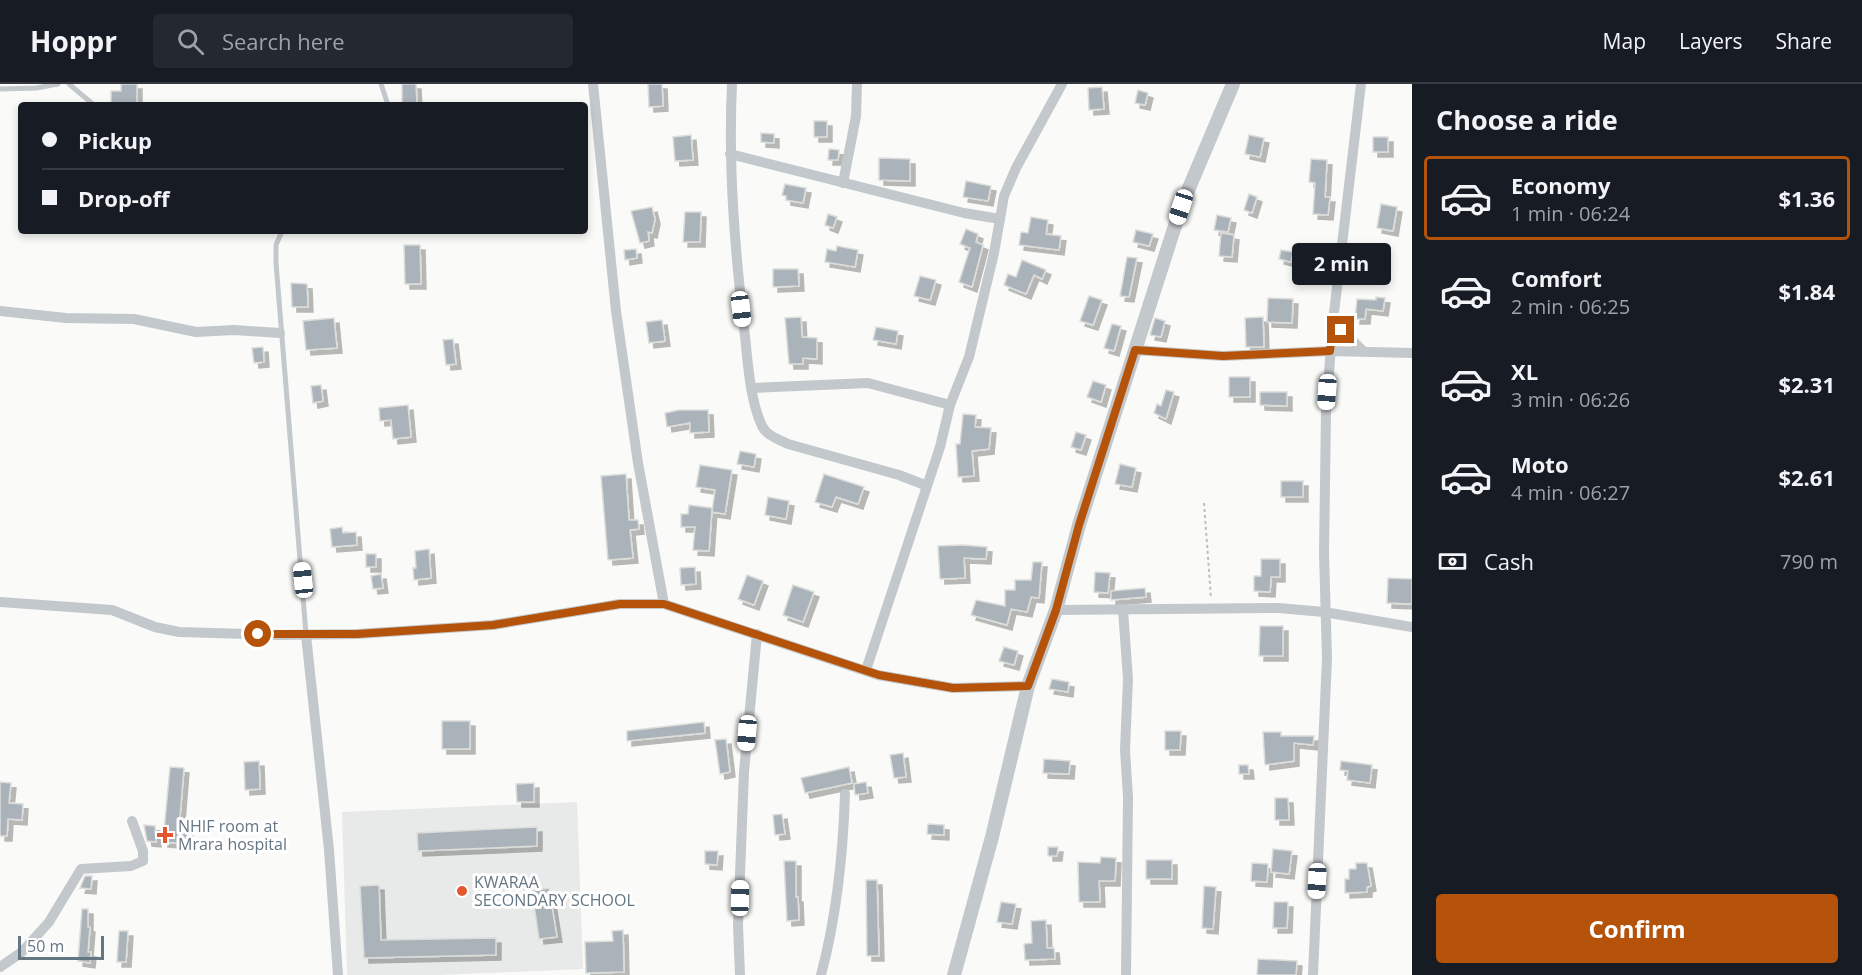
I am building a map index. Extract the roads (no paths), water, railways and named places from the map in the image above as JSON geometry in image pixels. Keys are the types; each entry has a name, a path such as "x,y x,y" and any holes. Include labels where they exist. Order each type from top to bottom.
{"street":[{"path":"592,84 616,311 638,463 664,604"},
{"path":"732,84 730,154 739,290 753,388 761,424 772,436 788,444 899,475 925,485"},
{"path":"843,183 856,116 857,84"},
{"path":"866,670 925,485 940,447 950,405 969,357 1004,196 1016,168 1062,84"},
{"path":"954,975 989,848 1028,686 1056,610 1079,525 1181,207 1233,84"},
{"path":"1313,975 1327,658 1324,612 1326,412 1333,321 1361,84"},
{"path":"730,154 1000,219"},
{"path":"0,310 66,318 134,319 196,332 234,330 280,333"},
{"path":"1333,321 1363,351"},
{"path":"1135,350 1223,356 1330,351 1412,353"},
{"path":"753,388 868,383 950,405"},
{"path":"0,602 112,610 155,627 179,632 306,634 493,625 620,604 664,604 898,679 953,688 1028,686"},
{"path":"1056,610 1278,608 1324,612 1412,627"},
{"path":"1123,610 1128,679 1125,750 1128,796 1126,975"},
{"path":"306,634 338,975"},
{"path":"740,975 738,925 743,783 757,634"},
{"path":"821,975 836,913 844,846 845,794"},
{"path":"0,967 22,952 49,922 81,868 131,866 143,861 143,851 132,821"}],"lane":[{"path":"0,89 36,88 58,84"},
{"path":"69,84 90,102"},
{"path":"381,84 387,102"},
{"path":"279,234 276,254 280,333 306,634"}],"place":[{"name":"NHIF room at Mrara hospital","path":"165,835"},
{"name":"KWARAA SECONDARY SCHOOL","path":"462,891"}]}
